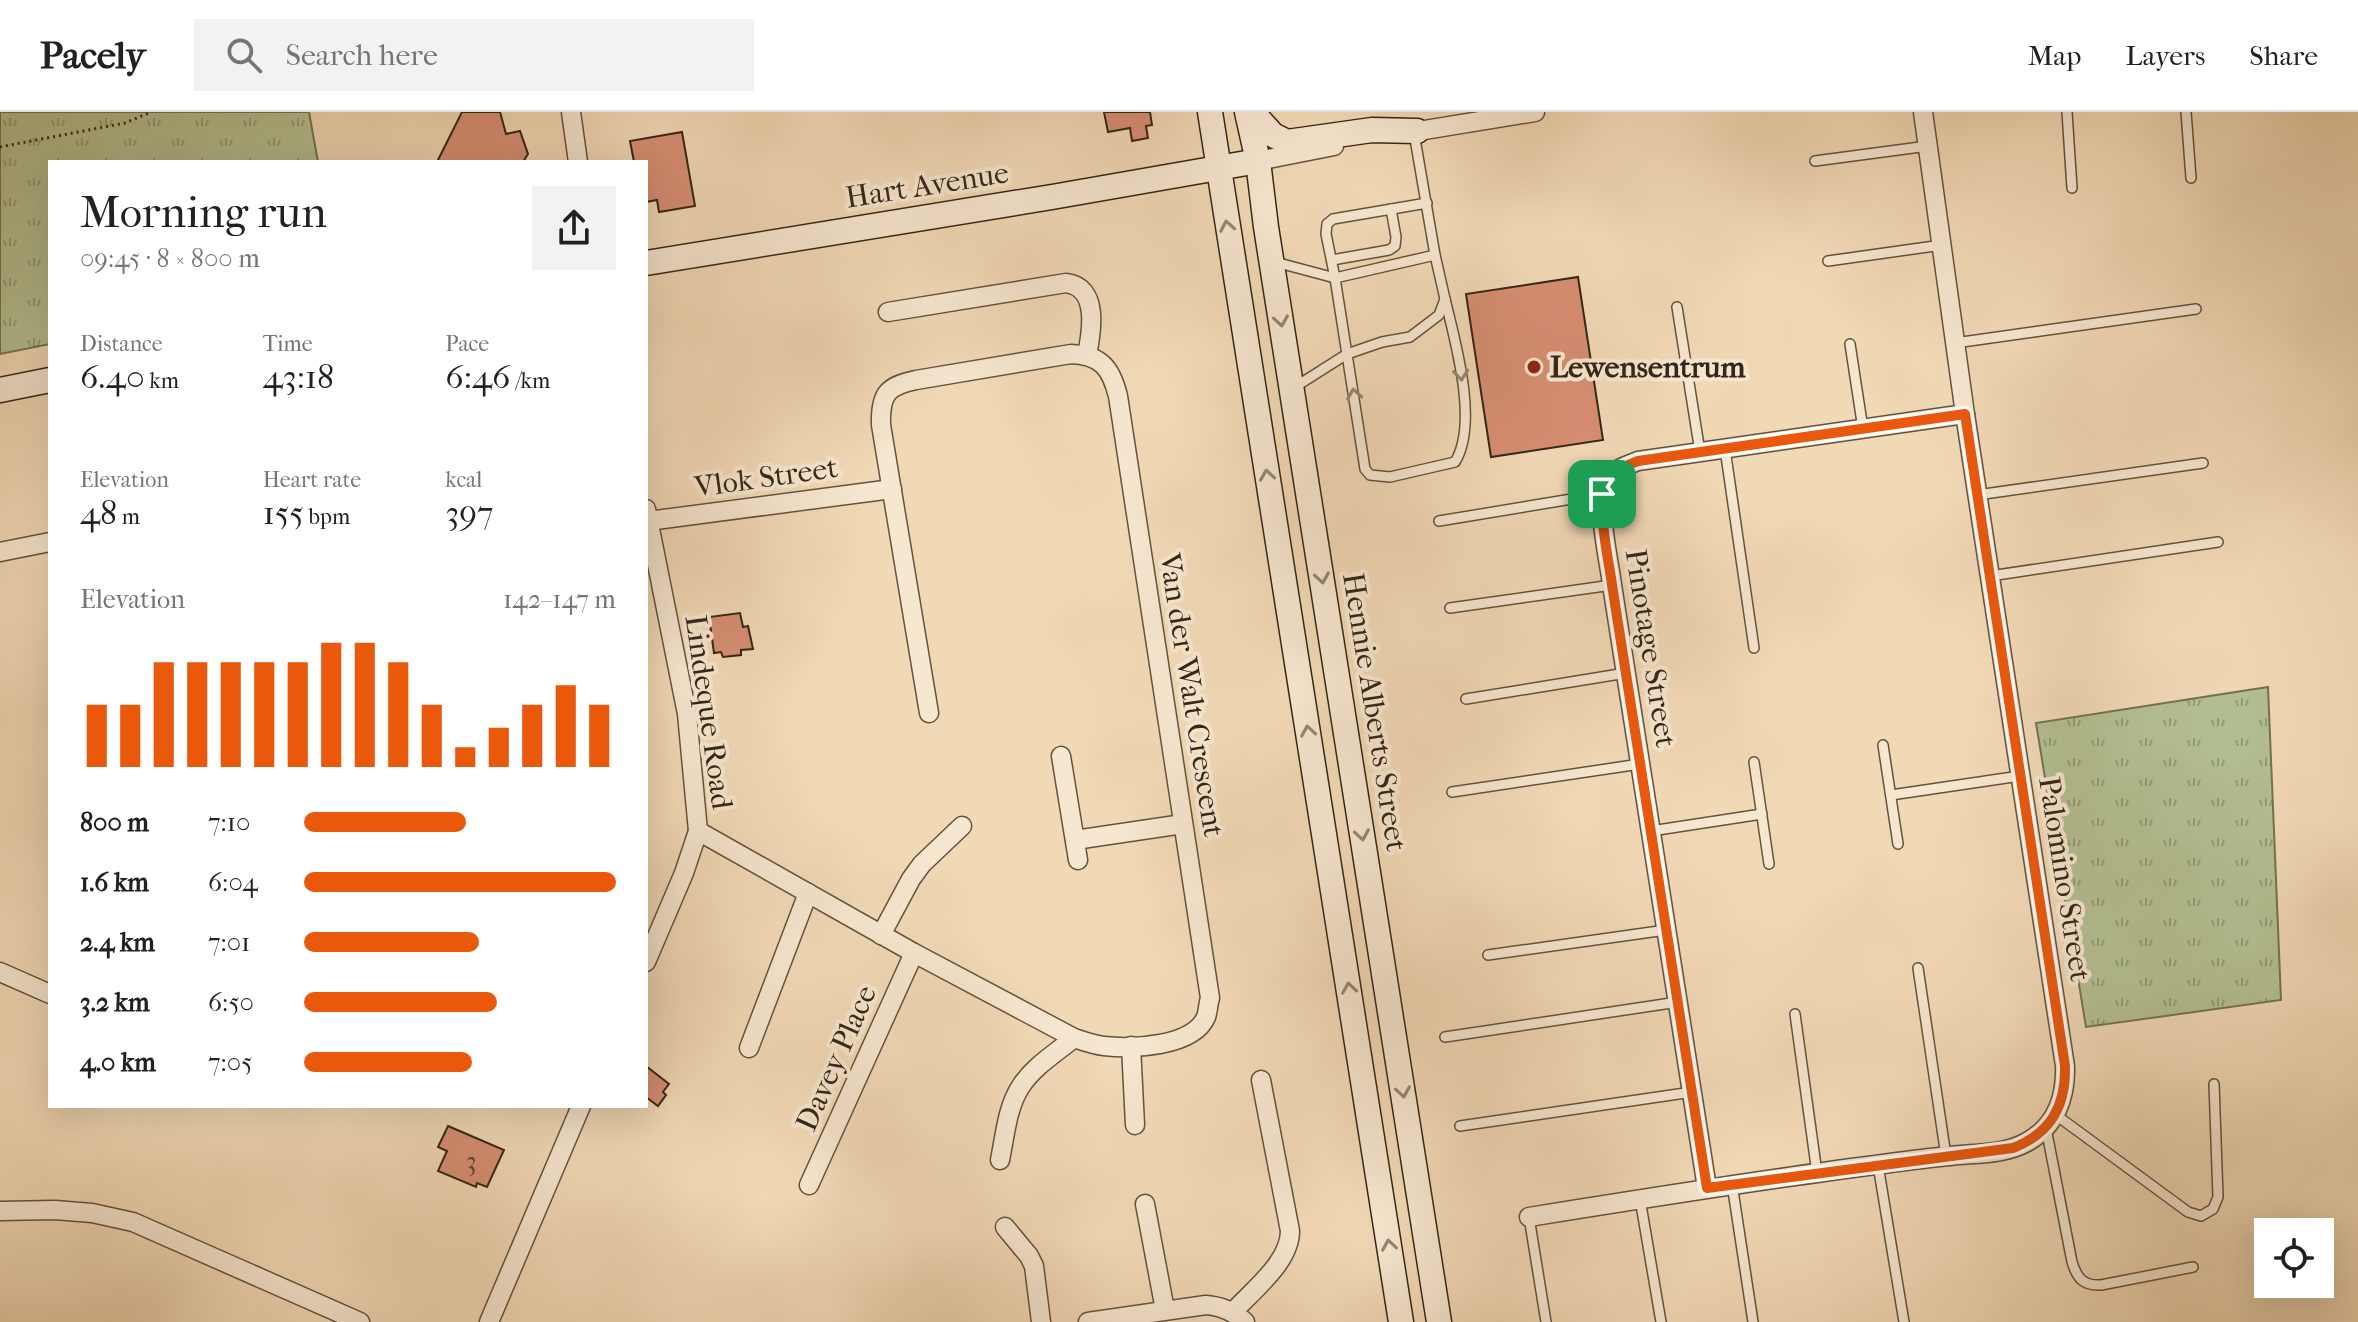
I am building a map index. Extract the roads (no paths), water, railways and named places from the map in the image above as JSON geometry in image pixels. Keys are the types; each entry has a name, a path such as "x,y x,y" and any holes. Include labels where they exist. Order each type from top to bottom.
{"street":[{"path":"571,112 578,160"},
{"path":"1210,112 1401,1322"},
{"path":"1249,112 1273,135 1287,142 1372,130 1415,131"},
{"name":"Hennie Alberts Street","path":"1249,112 1439,1322"},
{"path":"1258,161 1535,112"},
{"name":"Palomino Street","path":"1923,112 1977,495 2065,1066 2065,1087 2051,1121"},
{"name":"Hart Avenue","path":"648,263 1258,161"},
{"path":"888,312 1066,283 1075,284 1083,290 1092,320 1087,355 1071,354 916,380 900,383 886,392 880,407 881,425 929,713"},
{"name":"Van der Walt Crescent","path":"698,831 881,935 1074,1038 1101,1046 1165,1043 1193,1032 1206,1018 1210,998 1118,396 1113,377 1102,363 1087,355"},
{"path":"0,390 48,380"},
{"path":"1602,494 1607,479 1617,470 1638,461 1965,414"},
{"name":"Vlok Street","path":"648,515 892,489"},
{"name":"Pinotage Street","path":"1602,494 1612,585 1707,1188"},
{"name":"Lindeque Road","path":"648,520 687,714 698,831 684,873 648,957"},
{"path":"0,552 48,542"},
{"path":"1061,756 1078,860"},
{"path":"1075,840 1183,824"},
{"path":"881,935 922,864 962,826"},
{"path":"749,1048 808,893"},
{"name":"Davey Place","path":"809,1185 914,953"},
{"path":"0,972 48,993"},
{"path":"1000,1160 1008,1116 1020,1087 1033,1071 1074,1038"},
{"path":"1131,1046 1135,1125"},
{"path":"1088,1322 1206,1305 1219,1306 1239,1317 1281,1259 1290,1241 1290,1231 1261,1080"},
{"path":"489,1322 580,1108"},
{"path":"1529,1217 1732,1184 2013,1148 2034,1138 2051,1121"},
{"path":"1145,1204 1165,1310"},
{"path":"0,1211 92,1213 133,1222 360,1322"},
{"path":"1005,1227 1034,1266 1041,1322"}],"lane":[{"path":"2067,112 2072,188"},
{"path":"2186,112 2191,178"},
{"path":"1415,131 1427,203 1435,255 1460,361 1466,416 1463,446 1455,462 1390,477 1370,475 1365,469 1326,234 1327,224 1333,219 1427,203"},
{"path":"1815,161 1928,146"},
{"path":"1332,260 1389,250 1395,246 1391,209"},
{"path":"1828,261 1942,245"},
{"path":"1271,261 1335,278 1435,255"},
{"path":"1292,389 1347,354 1382,342 1410,337 1439,315 1445,299"},
{"path":"1677,307 1700,452"},
{"path":"1955,343 2196,309"},
{"path":"1850,344 1863,429"},
{"path":"1725,449 1754,648"},
{"path":"1977,495 2203,463"},
{"path":"1439,521 1602,494"},
{"path":"1990,576 2218,542"},
{"path":"1450,608 1612,585"},
{"path":"1466,699 1626,673"},
{"path":"1883,745 1898,844"},
{"path":"1754,762 1769,864"},
{"path":"1452,792 1640,764"},
{"path":"1891,795 2020,776"},
{"path":"1651,831 1762,814"},
{"path":"1488,955 1666,930"},
{"path":"1918,968 1946,1156"},
{"path":"1445,1037 1678,1002"},
{"path":"1795,1014 1817,1173"},
{"path":"2051,1121 2188,1212 2201,1216 2213,1209 2218,1197 2214,1084"},
{"path":"1460,1126 1692,1092"},
{"path":"2051,1121 2072,1262 2081,1280 2091,1285 2101,1285 2193,1267"},
{"path":"1878,1165 1904,1322"},
{"path":"1732,1184 1753,1322"},
{"path":"1640,1199 1661,1322"},
{"path":"1529,1217 1546,1322"}],"place":[{"name":"Lewensentrum","path":"1534,367"}]}
